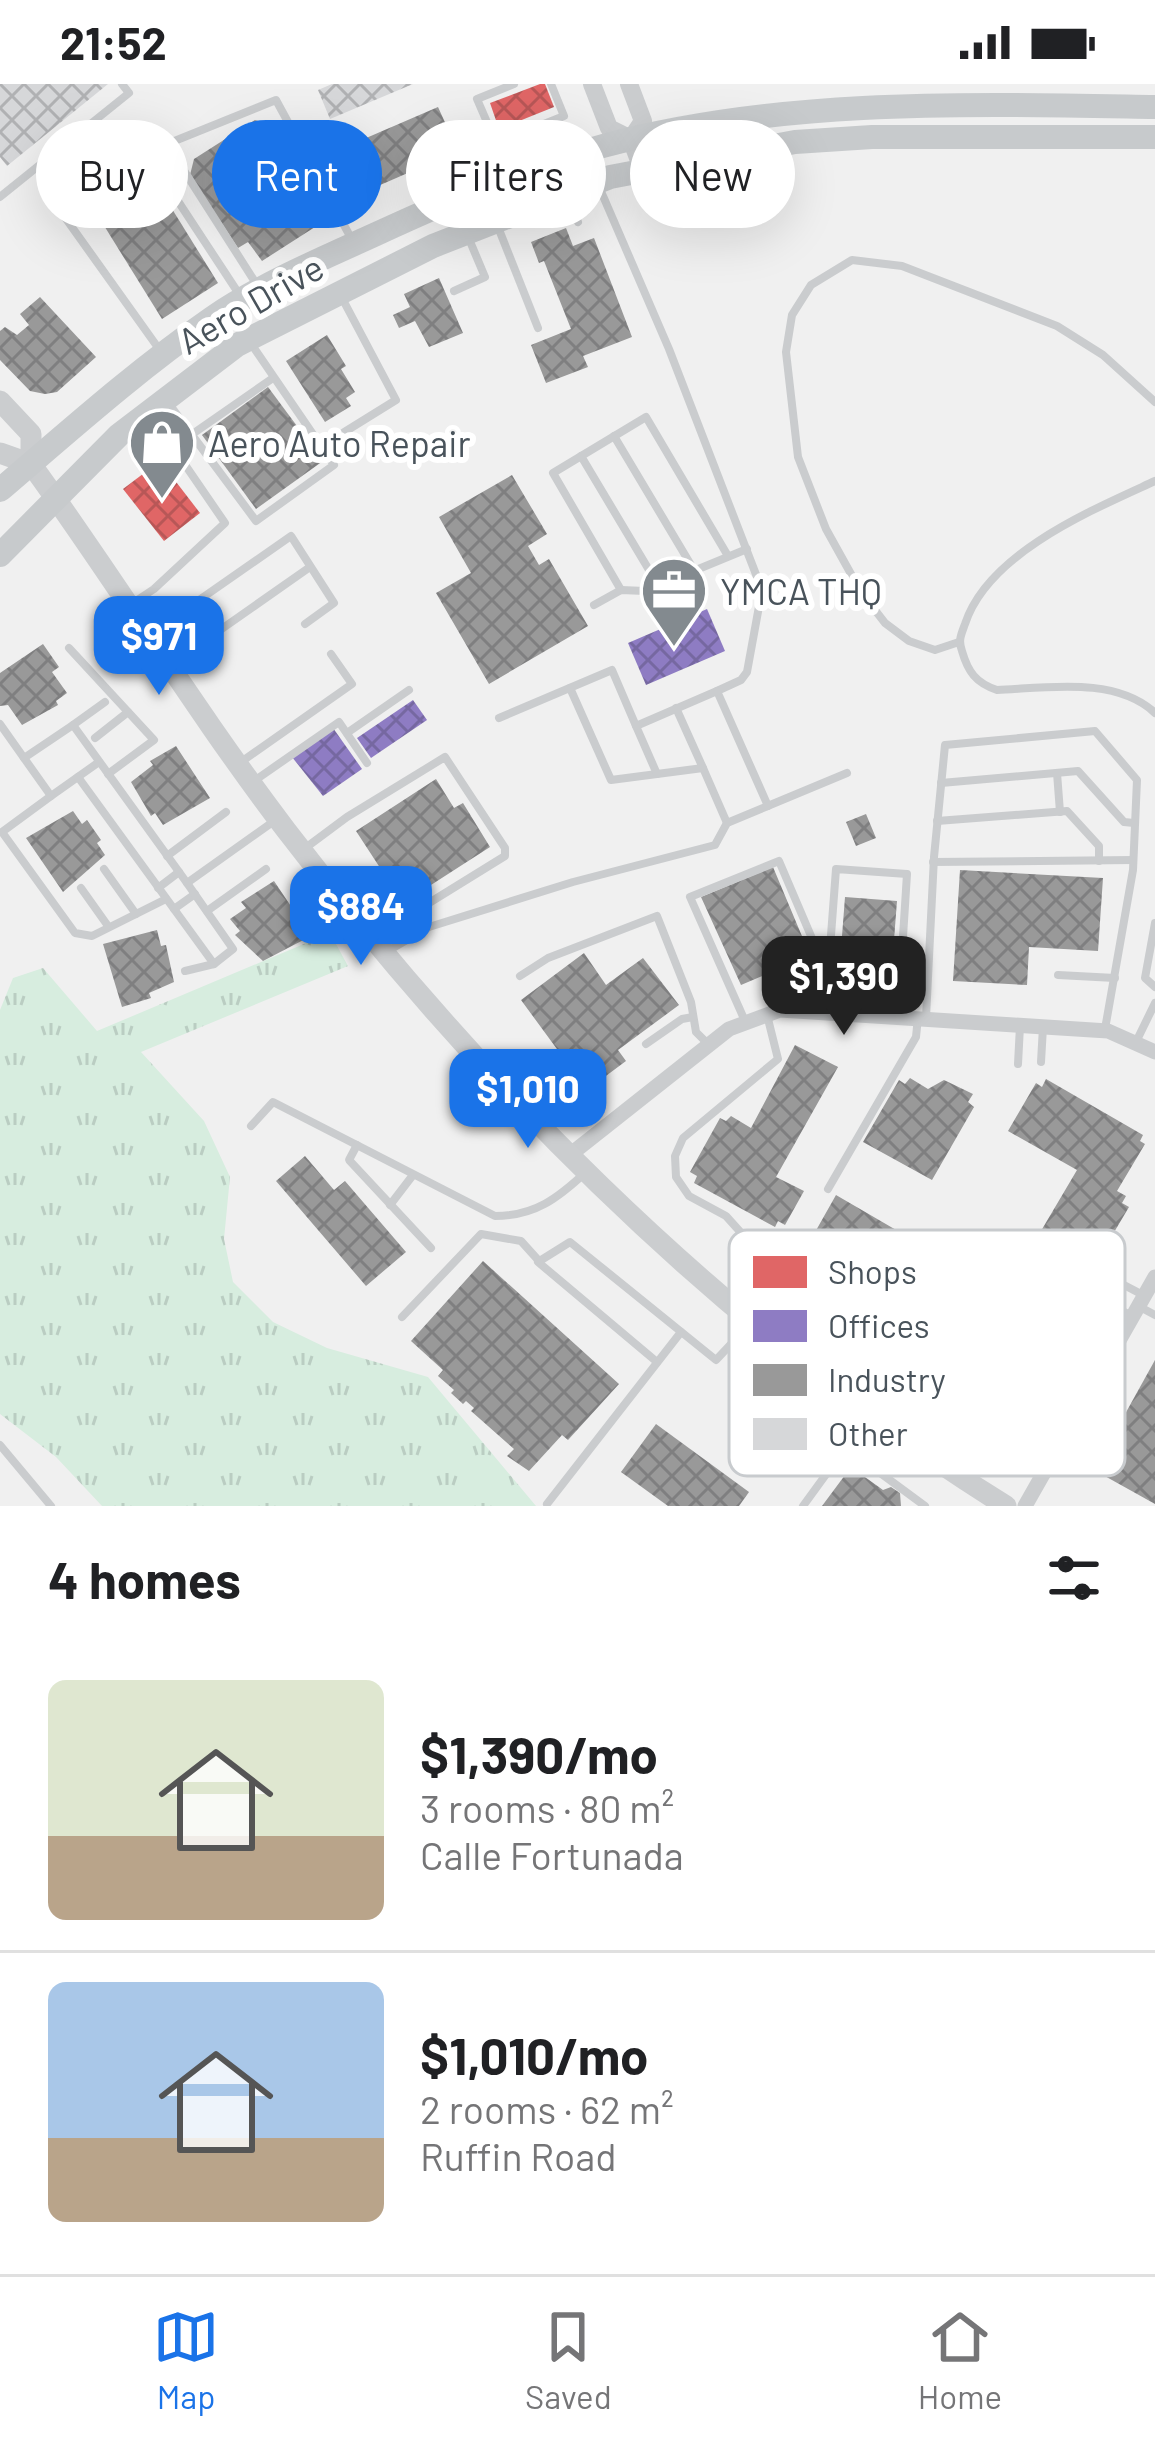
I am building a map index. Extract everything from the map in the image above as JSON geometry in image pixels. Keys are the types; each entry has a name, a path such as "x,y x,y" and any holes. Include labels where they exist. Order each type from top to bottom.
{"main road":[{"name":"Aero Drive","path":"754,120 831,108 1146,99"},
{"path":"960,136 998,122 1113,124 1129,119 1146,99"},
{"name":"Aero Drive","path":"795,142 960,136 1155,137"},
{"name":"Aero Drive","path":"0,490 164,355 251,295 406,222"},
{"name":"Aero Drive","path":"0,555 157,405 249,338 476,228"},
{"path":"0,400 31,434 31,464"},
{"path":"0,453 31,464 278,818 435,1016 579,1163 729,1302"},
{"path":"963,1476 1006,1506"}],"street":[{"path":"592,84 609,128 630,138"},
{"path":"629,84 644,120"},
{"path":"579,1163 709,1045 745,1021 766,1014 836,1011 1105,1031 1155,1052"},
{"path":"1125,1329 1155,1277"},
{"path":"1025,1506 1042,1476"}],"lane":[{"path":"0,197 129,93 122,84"},
{"path":"486,120 477,99 514,84"},
{"path":"551,84 564,116 554,120"},
{"path":"251,295 167,144 276,100 354,244"},
{"path":"164,355 49,195 132,131 251,295"},
{"path":"606,203 669,349 762,590 747,672 741,680 635,726"},
{"path":"498,228 538,328"},
{"path":"454,291 485,277 467,232"},
{"path":"959,643 935,650 909,641 885,623 861,592 826,529 797,457 786,352 792,315 811,285 852,260 902,266 1057,326 1103,355 1155,402"},
{"path":"338,436 396,400 339,292"},
{"path":"157,405 191,435 256,520 334,465 249,338"},
{"path":"191,435 273,378"},
{"path":"130,605 154,590 225,523 157,405"},
{"path":"621,590 553,473 646,418 728,556"},
{"path":"614,436 694,570"},
{"path":"581,456 658,585"},
{"path":"1155,481 1025,551 989,584 968,614 959,643 968,669 980,684 997,691 1111,691 1142,701 1155,713"},
{"path":"305,624 334,603 291,536 192,605 213,635 310,567"},
{"path":"594,605 621,590 645,590 747,549"},
{"path":"168,660 209,629"},
{"path":"69,648 154,740 108,774"},
{"path":"246,772 352,684 331,654"},
{"path":"499,718 612,670 657,774"},
{"path":"570,688 611,780 704,768"},
{"path":"346,733 409,690"},
{"path":"717,691 768,806"},
{"path":"24,758 105,702"},
{"path":"676,708 728,823"},
{"path":"95,738 128,712"},
{"path":"246,772 339,722 367,763"},
{"path":"0,724 51,796"},
{"path":"73,725 233,949 214,964 185,971"},
{"path":"828,1189 916,1037 922,1018 945,745 1095,731 1137,780 1133,860 1105,1031"},
{"path":"303,850 445,757 505,848 505,856 404,915 379,945"},
{"path":"99,762 1,832 75,933 92,936 166,899"},
{"path":"941,783 1078,771 1124,822 1134,823"},
{"path":"379,945 572,882 715,845 728,823 847,773"},
{"path":"1058,773 1060,812"},
{"path":"78,777 214,964"},
{"path":"938,821 1066,811 1100,846 1099,861"},
{"path":"167,856 226,812"},
{"path":"187,883 278,818"},
{"path":"933,862 1133,860"},
{"path":"745,1021 690,896 779,861 814,943 810,1010"},
{"path":"104,869 136,914"},
{"path":"207,911 266,869"},
{"path":"836,1011 837,992 828,975 836,869 907,874 898,1016"},
{"path":"158,888 179,872"},
{"path":"81,888 108,926"},
{"path":"174,909 195,894"},
{"path":"520,976 548,958 657,916 671,945 696,1032 709,1045"},
{"path":"1155,923 1145,977 1155,987"},
{"path":"1058,975 1115,978"},
{"path":"1136,1042 1155,1004"},
{"path":"738,1230 725,1216 689,1196 674,1166 683,1138 778,1059 766,1014"},
{"path":"646,1045 682,1019 693,1017"},
{"path":"1018,1064 1020,1025"},
{"path":"1041,1062 1043,1027"},
{"path":"251,1126 273,1102 483,1212 505,1216 548,1205 579,1163"},
{"path":"357,1145 349,1160 431,1248"},
{"path":"390,1205 412,1175"},
{"path":"402,1317 482,1234 521,1241 539,1262 657,1362"},
{"path":"539,1262 570,1242 716,1360 729,1346"},
{"path":"1125,1293 1138,1306"},
{"path":"1125,1303 1155,1315"},
{"path":"547,1504 681,1332"},
{"path":"0,1445 51,1506"},
{"path":"803,1506 825,1476"},
{"path":"884,1476 925,1506"}],"green space":[{"path":"330,933 348,966 141,1052 204,1121 230,1177 224,1239 233,1282 273,1322 327,1348 428,1377 536,1506 102,1506 56,1457 0,1414 0,1010 13,978 43,968 97,1031"}],"building: Shops":[{"path":"545,84 554,107 522,120 496,120 490,103"},
{"name":"Aero Auto Repair","path":"160,461 200,513 164,541 123,489"}],"building: Offices":[{"path":"707,609 725,651 646,685 628,643"},
{"path":"413,700 427,720 371,758 357,738"},
{"path":"333,728 362,769 323,796 292,757"}],"building: Industry":[{"path":"438,107 444,120 408,120"},
{"path":"406,121 406,174 382,184 382,131"},
{"path":"212,147 212,208 190,175 194,159"},
{"path":"105,228 184,228 218,283 162,319"},
{"path":"225,228 313,228 262,261 248,242 238,248"},
{"path":"566,228 573,246 594,238 632,337 583,356 588,367 546,383 531,345 571,329 544,261 539,263 531,242"},
{"path":"439,278 463,333 429,347 415,321 399,328 393,315 410,307 404,294"},
{"path":"40,297 96,357 57,392 45,394 30,391 0,360 0,331 5,327 17,335 29,325 20,314"},
{"path":"327,335 355,392 346,398 351,406 325,422 286,361"},
{"path":"268,387 323,461 256,509 202,435"},
{"path":"512,475 547,534 528,546 539,565 549,559 588,626 489,684 436,593 471,573 439,517"},
{"path":"43,644 59,667 52,672 67,693 56,701 58,705 22,725 8,705 0,706 0,673"},
{"path":"176,746 210,798 163,825 155,813 151,816 131,782 153,765 150,761"},
{"path":"436,779 454,808 463,803 490,847 403,903 356,831"},
{"path":"73,811 82,824 87,820 105,855 63,892 26,838"},
{"path":"866,814 876,838 856,846 846,822"},
{"path":"773,867 804,941 797,944 803,959 741,985 701,897"},
{"path":"960,870 1103,878 1098,951 1029,947 1027,985 953,981"},
{"path":"274,881 311,936 263,961 235,935 240,931 230,919 246,908 241,902"},
{"path":"845,897 897,901 891,979 839,975"},
{"path":"157,930 161,946 166,945 174,982 149,993 151,998 122,1007 103,944"},
{"path":"584,953 606,985 643,958 679,1005 618,1050 626,1061 587,1090 521,1000"},
{"path":"795,1045 838,1067 776,1177 804,1191 785,1225 778,1221 775,1227 694,1183 697,1176 690,1172 720,1118 726,1121 731,1116 751,1128"},
{"path":"910,1078 928,1089 944,1080 973,1094 968,1102 974,1107 932,1180 863,1142 899,1080 905,1084"},
{"path":"1046,1079 1143,1135 1140,1141 1145,1144 1117,1191 1126,1196 1122,1203 1129,1207 1115,1230 1042,1230 1077,1170 1008,1131 1036,1083 1042,1087"},
{"path":"305,1156 334,1190 345,1181 406,1252 366,1286 276,1181"},
{"path":"836,1195 896,1230 816,1230"},
{"path":"483,1261 619,1384 568,1440 562,1435 529,1471 507,1456 514,1449 471,1411 474,1408 451,1393 454,1390 438,1376 443,1370 411,1341"},
{"path":"1155,1360 1155,1504 1105,1476 1125,1476 1125,1414"},
{"path":"656,1424 749,1492 739,1506 668,1506 621,1472"},
{"path":"844,1476 864,1476 883,1490 891,1487 900,1493 901,1506 822,1506"}],"building: Other":[{"path":"0,84 108,84 64,120 36,120 36,142 7,166 0,157"},
{"path":"332,84 413,84 330,119 318,90"}],"place":[{"name":"Aero Auto Repair","path":"162,501"},
{"name":"YMCA THQ","path":"674,649"}]}
